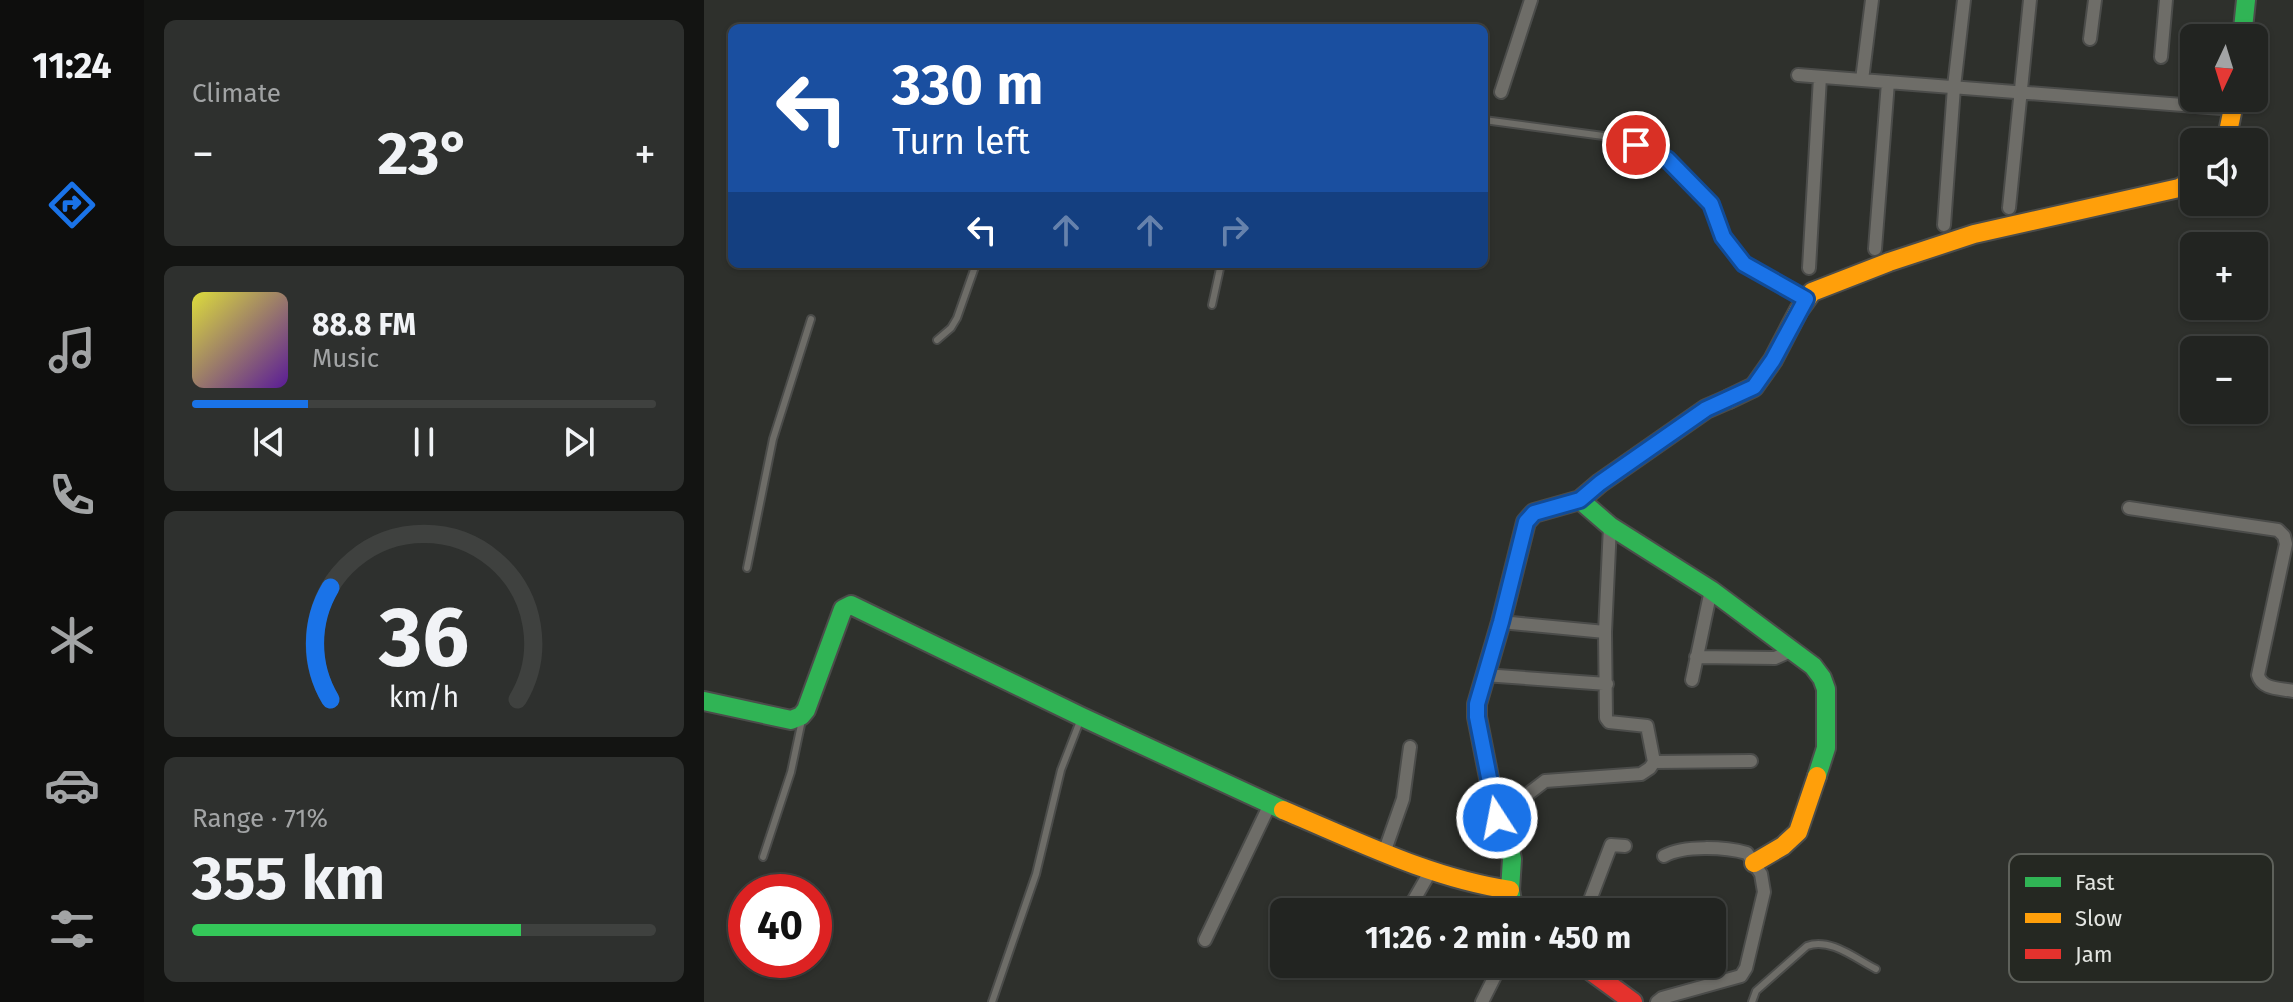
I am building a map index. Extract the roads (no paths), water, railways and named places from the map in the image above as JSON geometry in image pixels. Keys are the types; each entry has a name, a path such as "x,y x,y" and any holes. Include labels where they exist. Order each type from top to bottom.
{"street":[{"path":"1501,92 1531,0"},
{"path":"1862,80 1872,0"},
{"path":"1944,225 1964,0"},
{"path":"2009,208 2030,0"},
{"path":"2090,39 2095,0"},
{"path":"2161,57 2166,0"},
{"path":"2243,24 2246,0"},
{"path":"1798,75 2020,93 2180,100"},
{"path":"1809,268 1820,77"},
{"path":"1875,249 1888,82"},
{"path":"1511,898 1512,859 1497,818 1477,704 1526,522 1534,513 1580,500 1706,409 1754,387 1812,292 1974,234 2180,187"},
{"path":"1580,500 1610,526 1711,590 1793,650 1822,678 1826,689 1826,748 1798,832 1783,846 1754,863"},
{"path":"2129,508 2278,530 2284,536 2286,544 2258,675 2265,686 2293,691"},
{"path":"1497,818 1545,781 1641,774 1654,762 1647,726 1607,720 1605,632 1610,526"},
{"path":"1692,680 1711,590"},
{"path":"704,701 791,720 803,713 843,609 851,605 1270,804 1430,872 1510,890"},
{"path":"1501,622 1605,632"},
{"path":"1696,657 1775,658 1793,650"},
{"path":"1484,675 1607,684"},
{"path":"1384,853 1403,799 1410,747"},
{"path":"1654,762 1751,761"},
{"path":"1205,940 1270,804"},
{"path":"1591,898 1611,845 1625,846"},
{"path":"1657,1002 1667,996 1741,976 1746,968 1764,892 1761,874 1747,853 1729,849 1681,849 1664,856"},
{"path":"1415,898 1430,872"},
{"path":"1482,1002 1494,978"},
{"path":"1600,978 1633,1002"}],"lane":[{"path":"1488,121 1611,137 1667,159 1711,204 1723,237 1744,264 1806,299"},
{"path":"937,340 957,318 975,268"},
{"path":"1212,305 1220,268"},
{"path":"747,568 773,439 811,319"},
{"path":"763,857 791,772 803,713"},
{"path":"992,1002 1036,874 1061,770 1082,717"},
{"path":"1752,1002 1756,991 1814,943 1829,945 1876,969"}]}
